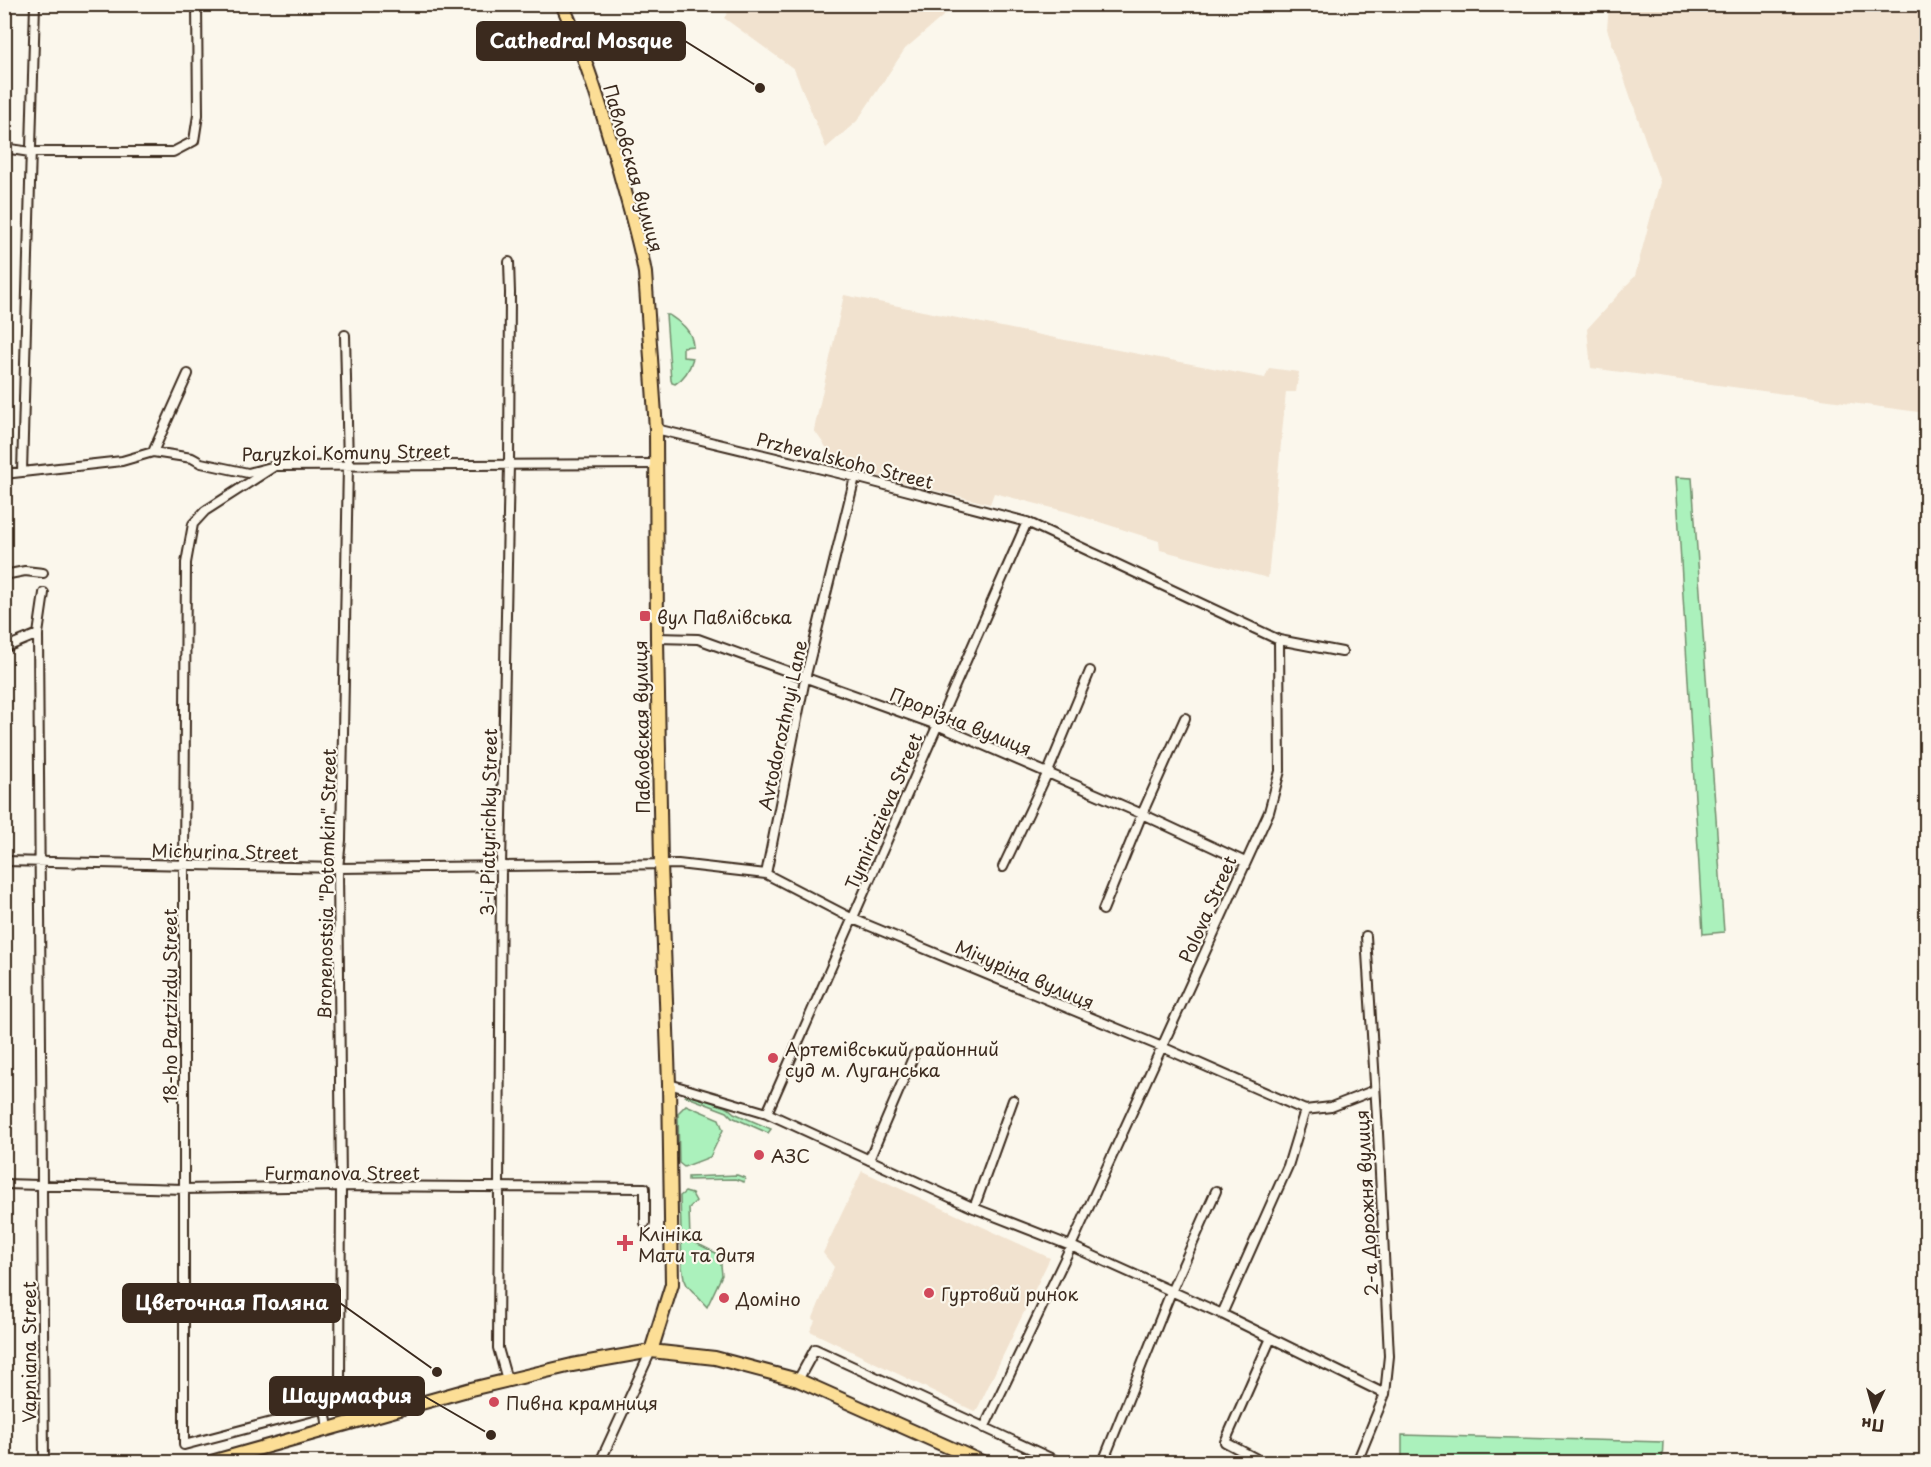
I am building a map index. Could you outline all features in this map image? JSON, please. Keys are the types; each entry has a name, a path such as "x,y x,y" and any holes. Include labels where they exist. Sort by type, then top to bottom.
{"main road":[{"name":"Павловская вулиця","path":"562,4 573,29 609,136 640,247 645,273 656,429 661,864 669,1084 672,1284 651,1351"},
{"path":"211,1462 471,1389 572,1365 651,1351 715,1358 798,1380 982,1462"}],"street":[{"path":"22,472 35,4"},
{"path":"4,148 30,152 173,152 194,141 198,115 197,4"},
{"name":"3-i Piatyrichky Street","path":"507,1380 498,1348 501,867 509,464 509,262"},
{"name":"Bronenostsia \"Potomkin\" Street","path":"325,1408 340,1383 338,868 342,828 348,465 345,335"},
{"path":"153,452 188,374"},
{"name":"Przhevalskoho Street","path":"656,429 855,477 1026,522"},
{"name":"Paryzkoi Komuny Street","path":"4,474 122,461 153,452 192,458 201,463 248,472 275,466 656,464"},
{"name":"18-ho Partzizdu Street","path":"275,466 205,511 193,524 186,563 184,1445 325,1408"},
{"name":"Avtodorozhnyi Lane","path":"766,874 805,679 855,477"},
{"path":"1026,522 1278,640 1342,652"},
{"name":"Tymiriazieva Street","path":"767,1113 1026,522"},
{"path":"4,575 25,571 43,573"},
{"name":"Vapniana Street","path":"44,593 38,634 44,1462"},
{"path":"4,648 38,634"},
{"name":"Прорізна вулиця","path":"657,638 698,639 937,725 1048,772 1245,862"},
{"name":"Polova Street","path":"984,1428 1071,1246 1269,812 1280,771 1278,640"},
{"path":"1003,867 1048,772 1090,671"},
{"path":"1103,910 1142,814 1185,718"},
{"name":"Michurina Street","path":"4,861 338,868 661,864"},
{"name":"Мічуріна вулиця","path":"661,864 766,874 853,918 1162,1047 1305,1110"},
{"name":"2-а Дорожня вулиця","path":"1357,1462 1385,1394 1389,1356 1366,936"},
{"path":"869,1160 914,1055"},
{"path":"669,1084 767,1113 974,1208 1071,1246 1222,1314 1385,1394"},
{"path":"1222,1314 1288,1166 1305,1110 1331,1107 1375,1090"},
{"path":"974,1208 1013,1100"},
{"name":"Furmanova Street","path":"4,1184 184,1189 341,1186 645,1188 645,1223"},
{"path":"1103,1462 1171,1292 1216,1191"},
{"path":"1255,1462 1254,1458 1225,1442 1271,1338"},
{"path":"798,1380 815,1349 1059,1462"},
{"path":"600,1462 651,1351"},
{"path":"325,1408 328,1429"}],"shaded area":[{"path":"733,5 956,5 905,49 857,121 826,148 794,69 724,18"},
{"path":"1609,5 1926,5 1926,413 1591,368 1587,329 1635,276 1660,182 1607,29"},
{"path":"844,295 1265,378 1269,368 1299,372 1296,392 1286,392 1268,578 1160,550 1159,541 1068,512 994,493 990,504 840,467 814,430"},
{"name":"Гуртовий ринок","path":"862,1171 1050,1258 976,1412 810,1331 834,1267 823,1253"}],"green space":[{"path":"666,315 686,328 693,346 683,347 683,357 693,358 687,373 675,384 671,380"},
{"path":"1676,477 1692,478 1724,932 1703,934"},
{"path":"685,1092 728,1108 734,1113 771,1129 768,1133 732,1117 727,1112 685,1096"},
{"path":"686,1105 719,1119 723,1130 710,1157 684,1167 679,1163 678,1113"},
{"path":"737,1175 745,1178 744,1182 735,1179 688,1180 688,1177"},
{"path":"685,1192 692,1194 696,1201 689,1208 690,1240 720,1255 722,1275 707,1307 687,1285 684,1278 680,1196"},
{"path":"1402,1435 1663,1442 1662,1462 1402,1462"}],"place":[{"name":"Cathedral Mosque","path":"760,88"},
{"name":"вул Павлівська","path":"645,616"},
{"name":"Артемівський районний суд м. Луганська","path":"773,1058"},
{"name":"АЗС","path":"759,1155"},
{"name":"Клініка Мати та дитя","path":"625,1243"},
{"name":"Гуртовий ринок","path":"929,1293"},
{"name":"Доміно","path":"724,1298"},
{"name":"Цветочная Поляна","path":"437,1372"},
{"name":"Пивна крамниця","path":"494,1402"},
{"name":"Шаурмафия","path":"491,1435"}]}
